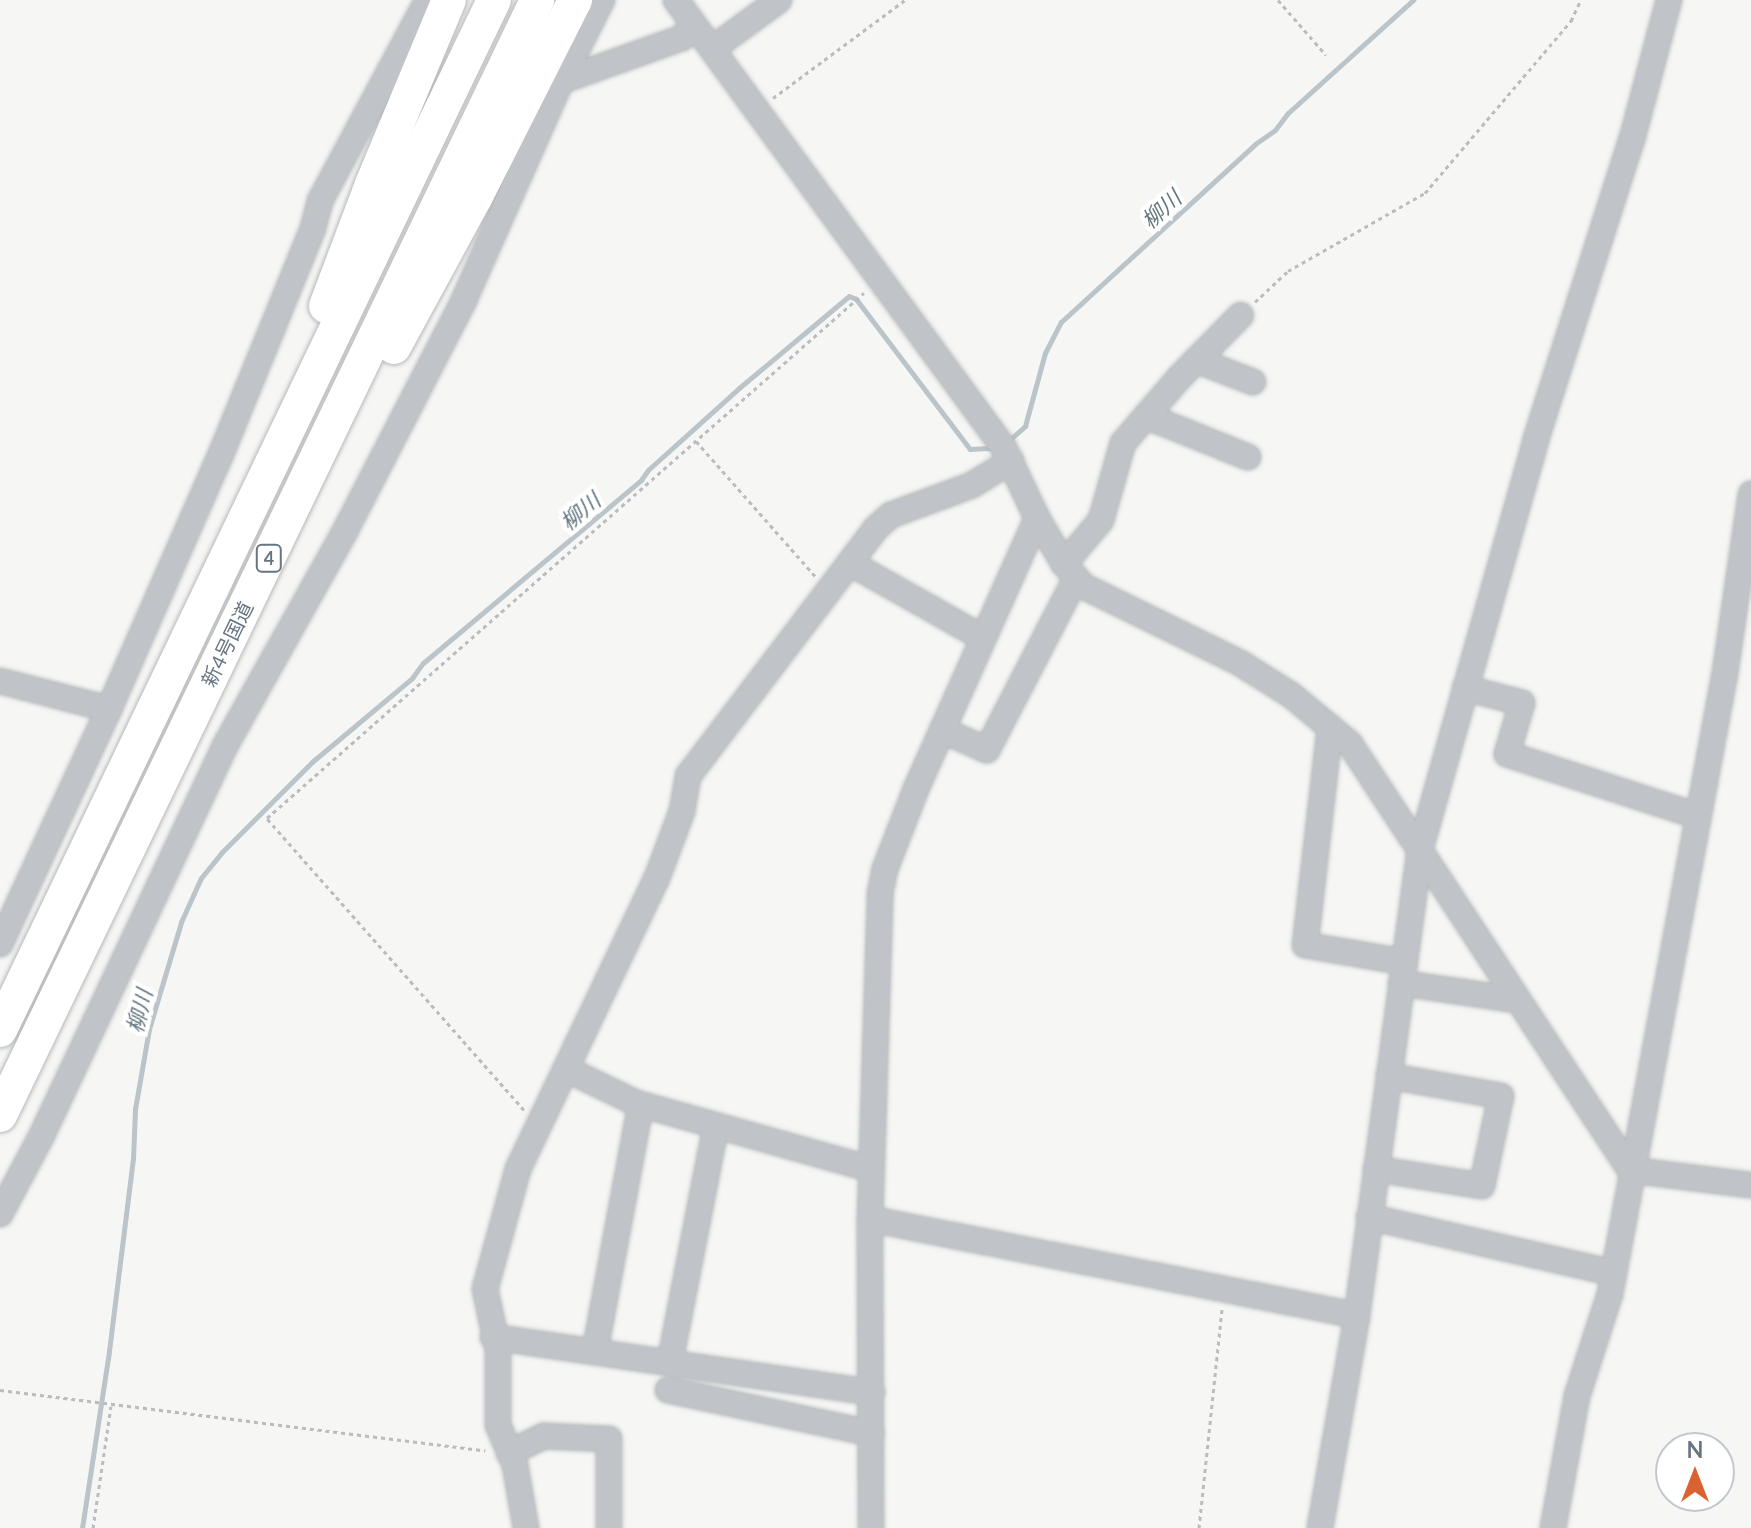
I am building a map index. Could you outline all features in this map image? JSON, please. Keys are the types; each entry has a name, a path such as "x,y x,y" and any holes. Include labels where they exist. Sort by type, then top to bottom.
{"highway":[{"path":"274,458 345,252 449,0"},
{"name":"新4号国道","path":"0,1030 494,0"},
{"name":"新4号国道","path":"0,1115 537,0"},
{"path":"266,564 367,397 475,198 575,0"}],"street":[{"path":"0,944 109,709 221,454 313,228 320,201 428,0"},
{"path":"0,1214 54,1109 225,746 345,531 464,300 561,81 602,0"},
{"path":"676,0 882,277 1011,461 1037,518 1083,586 1240,663 1291,695 1350,744 1630,1170 1751,1185"},
{"path":"712,49 779,0"},
{"path":"1320,1528 1357,1315 1420,850 1536,439 1632,139 1669,0"},
{"path":"561,81 682,38 693,25"},
{"path":"313,228 337,239"},
{"path":"437,288 464,300"},
{"path":"942,730 987,750 1070,571 1101,520 1123,443 1196,360 1241,315"},
{"path":"1196,360 1253,382"},
{"path":"1146,416 1248,457"},
{"path":"526,1528 523,1496 515,1465 498,1425 498,1350 485,1289 518,1169 657,878 682,811 688,776 876,528 891,515 972,485 1011,461"},
{"path":"1553,1528 1577,1396 1613,1273 1698,816 1751,494"},
{"path":"871,1528 870,1219 880,894 885,869 942,730 1037,518"},
{"path":"850,563 983,638"},
{"path":"0,681 109,709"},
{"path":"1465,688 1522,703 1507,754 1698,816"},
{"path":"1330,727 1305,945 1518,1000"},
{"path":"566,1069 641,1104 871,1169"},
{"path":"1376,1169 1482,1186 1501,1096 1389,1076"},
{"path":"595,1351 641,1104"},
{"path":"670,1362 716,1126"},
{"path":"1369,1217 1613,1273"},
{"path":"870,1219 1357,1315"},
{"path":"493,1337 872,1392"},
{"path":"668,1390 871,1433"},
{"path":"509,1453 544,1436 609,1439 609,1528"}],"path":[{"path":"758,110 905,0"},
{"path":"1278,0 1326,55"},
{"path":"1241,315 1288,271 1425,193 1571,21 1581,0"},
{"path":"538,1126 267,818 882,277"},
{"path":"696,441 828,591"},
{"path":"1199,1528 1224,1289"},
{"path":"0,1390 509,1453"},
{"path":"93,1528 111,1406"}],"waterway":[{"name":"柳川","path":"1008,441 1025,426 1045,353 1061,322 1255,144 1275,130 1288,113 1413,0"},
{"name":"柳川","path":"82,1528 108,1359 133,1159 135,1109 149,1029 181,922 201,878 222,852 312,762 412,678 423,663 641,480 648,470 739,388 849,296 856,299 970,449 992,448"}]}
